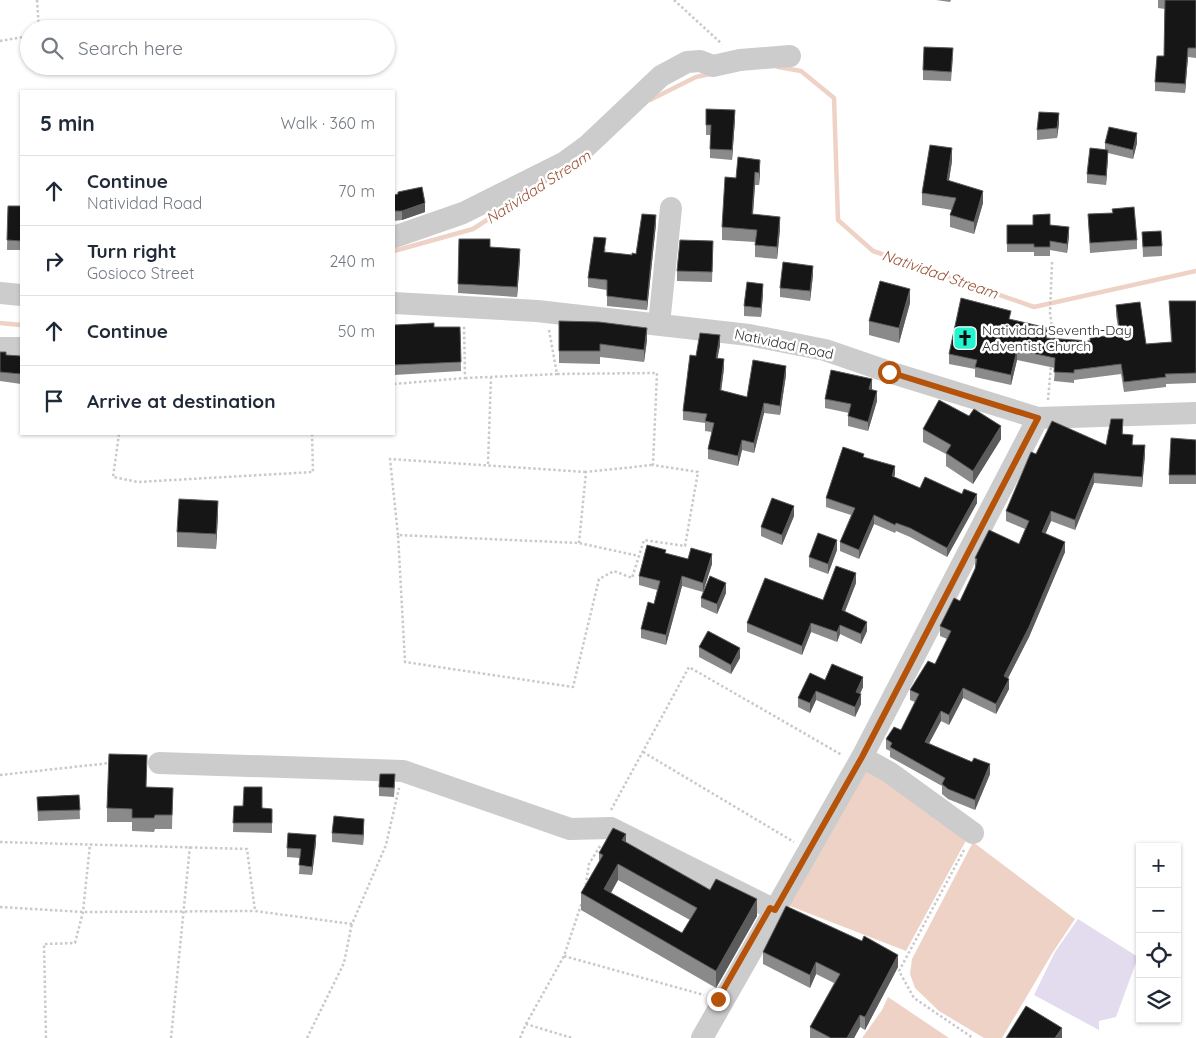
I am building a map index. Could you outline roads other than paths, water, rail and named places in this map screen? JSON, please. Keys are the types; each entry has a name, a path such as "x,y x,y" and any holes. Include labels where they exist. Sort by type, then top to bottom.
{"street":[{"path":"395,237 463,213 565,162 587,146 661,76 687,62 700,61 713,66 740,60 790,56"},
{"path":"658,324 670,208"},
{"path":"0,293 20,295"},
{"name":"Natividad Road","path":"395,303 537,311 749,335 825,350 889,372 1042,417 1196,413"},
{"path":"0,348 20,348"},
{"path":"702,1038 775,910 853,757 1042,417"},
{"path":"853,757 889,772 973,833"},
{"path":"159,763 403,770 570,829 607,828 775,910"}],"waterway":[{"name":"Natividad Stream","path":"778,67 801,71 834,98 838,220 873,251 1034,307 1196,271"},
{"name":"Natividad Stream","path":"650,100 696,77 710,74"},
{"name":"Natividad Stream","path":"395,251 473,229 533,190"},
{"name":"Natividad Stream","path":"0,323 20,325"}],"place":[{"name":"Natividad Seventh-Day Adventist Church","path":"965,338"}]}
